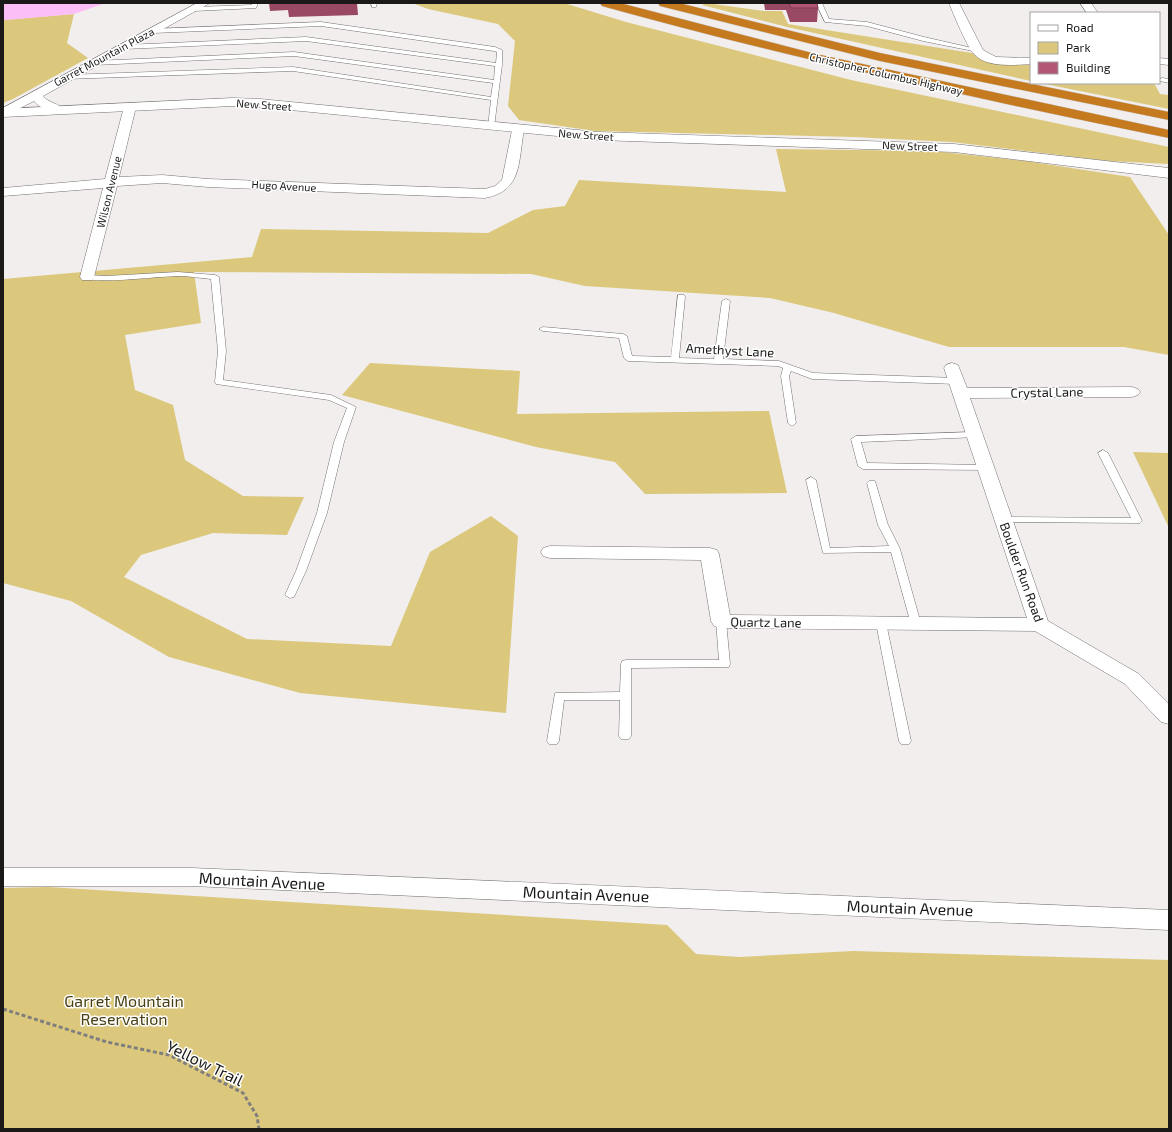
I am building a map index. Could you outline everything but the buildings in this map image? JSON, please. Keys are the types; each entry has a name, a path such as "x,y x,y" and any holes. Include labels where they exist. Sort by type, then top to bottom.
{"highway":[{"name":"Christopher Columbus Highway","path":"606,3 734,38 870,71 1169,134"},
{"name":"Christopher Columbus Highway","path":"664,3 888,58 1169,116"}],"street":[{"name":"Garret Mountain Plaza","path":"3,113 124,46 206,3"},
{"path":"954,3 982,55 997,60 1030,61"},
{"path":"1085,3 1092,12"},
{"path":"36,94 41,102 58,110"},
{"name":"New Street","path":"3,113 233,102 260,103 518,130 598,136 799,144 922,145 992,151 1169,173"},
{"name":"Wilson Avenue","path":"87,277 130,107"},
{"name":"Hugo Avenue","path":"3,192 126,180 162,179 481,194 503,188 508,181 518,130"},
{"name":"Crystal Lane","path":"957,380 1132,392"},
{"name":"Boulder Run Road","path":"957,380 1039,625 1132,679 1169,717"},
{"name":"Quartz Lane","path":"550,552 710,554 721,621 1039,625"},
{"name":"Mountain Avenue","path":"3,877 192,877 1169,920"}],"lane":[{"path":"194,10 254,7 255,3"},
{"path":"819,3 827,21 867,24 923,39 977,48"},
{"path":"153,31 322,24 495,49 500,51 491,127"},
{"path":"124,46 306,39 499,66"},
{"path":"94,63 294,54 497,82"},
{"path":"66,78 293,69 495,99"},
{"path":"87,277 106,278 178,274 215,277 222,351 219,382 331,398 352,407 339,442 322,513 301,572 290,595"},
{"path":"675,360 681,297"},
{"path":"718,362 726,301"},
{"name":"Amethyst Lane","path":"543,329 623,336 628,358 779,364 812,376 957,380"},
{"path":"788,368 785,376 792,423"},
{"path":"975,435 856,439 863,466 986,468"},
{"path":"1004,520 1137,521 1103,453"},
{"path":"811,480 826,550 895,550"},
{"path":"872,483 883,525 895,550 916,624"},
{"path":"625,736 626,664 725,664 721,621"},
{"path":"881,623 905,741"},
{"path":"553,741 559,696 626,696"}],"path":[{"name":"Yellow Trail","path":"3,1009 107,1042 169,1055 243,1093 257,1116 259,1129"}],"green space":[{"path":"412,3 564,3 626,22 851,80 1169,147 1169,164 1109,161 952,142 854,137 595,131 519,120 508,106 515,41 498,24 428,9"},
{"path":"706,3 764,11 782,11 788,24 972,53 1002,64 1030,65 1030,81 787,27 702,5"},
{"path":"74,14 67,43 88,58 3,103 3,20"},
{"path":"1045,84 1155,84 1160,94 1169,95 1169,109"},
{"path":"776,149 934,151 1026,161 1130,177 1169,235 1169,355 1124,347 949,347 834,313 770,298 585,286 531,274 194,272 201,323 125,335 135,390 173,405 185,460 243,496 304,497 287,535 213,533 141,555 124,577 247,639 391,646 430,552 491,516 518,536 506,713 300,693 169,657 71,601 3,583 3,279 252,257 261,229 488,233 533,210 565,206 579,180 786,192"},
{"path":"370,363 520,371 517,414 769,411 787,493 645,494 615,462 536,447 342,395"},
{"path":"1133,452 1169,453 1169,528"},
{"name":"Garret Mountain Reservation","path":"48,887 667,925 696,954 739,957 853,951 1169,960 1169,1129 3,1129 3,888"}],"shaded area":[{"path":"3,3 106,3 74,14 3,20"}]}
